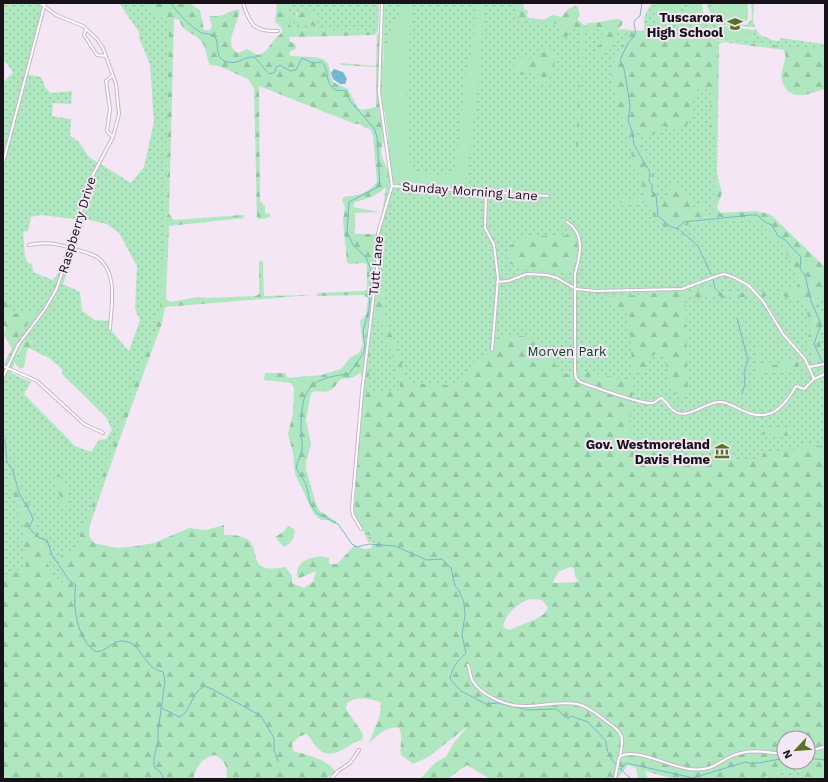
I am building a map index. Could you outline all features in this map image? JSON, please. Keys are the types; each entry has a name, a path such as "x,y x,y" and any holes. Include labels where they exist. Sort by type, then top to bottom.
{"street":[{"name":"Raspberry Drive","path":"3,377 22,339 51,299 71,248 89,182 113,137 118,120 119,105 113,75 106,56 97,39 86,29 56,15 40,3"},
{"path":"3,164 45,3"},
{"path":"243,3 247,18 253,25 271,31 278,31"},
{"name":"Tutt Lane","path":"361,529 353,515 352,508 357,450 377,268 378,233 392,186 379,92 382,3"},
{"path":"86,29 84,35 97,55 106,56"},
{"path":"113,75 106,81 110,109 106,132 113,137"},
{"name":"Sunday Morning Lane","path":"392,186 548,196"},
{"path":"486,192 485,228 494,245 497,282 492,350"},
{"path":"567,222 575,227 580,237 579,261 576,274 575,372 576,378 580,382 615,395 648,402 654,402 661,398 674,411 678,412 690,412 711,402 721,402 745,412 763,414 774,412 782,407 796,386 804,389 814,379 825,374"},
{"path":"29,245 50,243 95,256 102,261 108,270 112,284 110,329"},
{"path":"497,282 508,281 527,274 547,275 557,278 576,289 596,292 682,289 724,274 748,285 763,301 783,334 810,367 814,379"},
{"path":"810,367 825,364"},
{"path":"3,366 38,381 84,424 103,433"},
{"path":"468,665 472,680 482,690 498,700 522,706 580,705 609,723 620,734 624,742 615,779"},
{"path":"331,779 338,771 350,763 359,750"},
{"path":"620,756 637,754 685,769 705,770 714,767 730,757 743,753 776,753"}],"green space":[{"path":"3,3 45,3 26,74 41,77 46,89 51,93 72,91 71,104 53,103 52,116 71,119 70,136 78,141 89,157 131,183 144,167 154,122 150,64 139,38 139,32 119,3 154,3 170,19 168,221 162,317 66,594 3,611 3,366 12,348 4,335 6,326 3,324 3,82 13,73 3,58","holes":["41,215 75,219 59,272 53,280 33,272 32,264 28,263 25,257 23,232 28,231 31,217","85,219 107,224 119,233 137,266 135,309 140,320 129,351 110,329 111,321 95,320 82,311 80,292 63,284","27,337 29,348 49,358 62,369 62,374 106,417 112,430 106,439 99,440 91,452 75,446 24,394 31,382 11,373 18,352"]},
{"path":"144,3 189,3 200,10 204,30 210,30 212,26 209,16 219,16 239,9 239,14 231,39 233,49 238,53 247,49 257,55 261,54 266,51 282,32 281,27 275,22 277,3 287,3 286,12 292,18 296,17 298,11 308,10 316,16 318,20 317,25 302,26 294,21 290,22 290,29 378,31 375,35 289,37 290,42 295,43 296,48 290,52 289,55 298,57 316,57 325,61 328,64 333,82 348,89 357,107 362,110 376,107 376,67 341,65 340,63 376,66 377,34 383,33 383,91 385,110 381,109 385,137 381,152 382,158 389,173 389,179 387,185 378,193 366,199 355,202 353,207 380,212 355,213 355,234 381,234 378,283 383,290 385,318 401,361 404,377 410,384 440,384 457,387 473,363 491,350 506,336 518,335 534,339 540,351 552,356 557,369 561,372 566,374 579,370 631,381 634,384 630,413 630,434 620,439 624,442 645,448 650,444 667,442 670,449 663,463 761,459 764,452 781,451 784,449 799,451 806,445 821,446 825,443 825,779 805,779 801,771 798,770 816,770 816,730 776,730 776,770 791,770 755,779 674,779 645,771 648,779 638,779 636,768 628,765 617,779 490,779 467,765 447,779 420,779 436,762 446,757 453,744 468,726 428,757 413,764 401,755 401,735 399,728 395,727 386,730 369,743 380,715 381,702 360,698 347,703 346,709 363,734 362,740 332,754 321,751 307,734 300,736 292,743 293,751 322,761 336,772 325,779 227,779 227,771 224,762 215,755 206,758 200,763 193,779 3,779 3,576 26,568 22,542 24,530 18,514 19,507 13,498 15,493 12,490 9,480 12,476 17,478 33,515 40,540 45,542 49,551 47,561 49,567 58,583 63,582 60,558 61,555 71,552 80,540 78,540 80,537 80,528 89,515 141,365 155,332 156,317 160,311 165,213 169,30 167,22","holes":["174,18 179,20 183,28 195,35 201,41 210,65 219,66 248,79 254,88 257,219 264,219 271,216 270,214 265,213 265,206 260,201 259,86 355,124 360,124 365,128 370,129 373,135 377,182 370,189 358,195 344,197 342,200 345,207 343,220 347,262 349,264 364,263 367,265 367,289 364,291 318,293 316,296 363,295 368,298 366,315 360,321 363,345 359,353 351,357 341,369 322,375 287,378 286,373 265,373 264,380 292,383 294,388 293,413 288,434 293,453 295,474 314,514 321,520 328,520 334,524 337,522 320,511 316,504 306,469 306,462 311,444 306,420 311,393 316,391 329,391 341,379 352,378 360,373 362,377 354,513 363,531 372,537 375,542 371,548 365,549 354,546 337,564 329,564 329,558 324,557 312,558 302,563 297,572 298,578 316,571 313,582 304,588 292,583 292,576 285,567 268,568 259,564 251,543 246,538 224,535 224,525 206,530 189,528 154,543 117,548 94,543 89,536 90,520 162,323 165,307 312,295 264,296 263,262 261,260 259,262 259,294 256,296 198,297 171,302 166,299 169,226 244,218 243,215 174,220 169,214","378,316 391,352 401,390 366,392 365,388 369,378 371,324 373,319","570,567 574,568 575,576 579,582 553,583 558,572","530,599 542,600 548,608 544,614 536,619 509,630 503,627 509,613 521,603"]},
{"path":"287,3 379,3 378,31 289,29 290,22 316,16 310,13 296,13 296,17 292,19 286,12"},
{"name":"Morven Park","path":"382,3 523,3 523,17 644,33 644,17 652,3 690,3 683,14 684,20 700,20 700,23 710,17 724,26 723,37 752,40 753,30 756,29 760,35 776,41 779,41 781,38 824,44 825,42 825,51 716,40 715,217 770,214 825,270 825,745 816,741 816,730 776,730 776,734 625,657 579,551 382,544 368,542 362,527 362,392 378,242 389,164"},
{"path":"403,3 412,3 406,92 410,162 414,171 443,175 456,168 465,78 474,41 475,3 484,3 479,79 467,175 465,183 461,187 399,184 394,179 384,110 382,75 388,40"},
{"path":"518,3 523,3 524,9 528,11 528,18 544,20 552,15 562,17 568,9 575,6 578,7 580,16 577,19 584,25 578,146 576,151 581,29 575,27 568,36 563,37 560,30 562,26 560,24 520,20 517,15"},
{"path":"660,3 682,3 671,28 653,19"},
{"path":"690,3 702,3 704,18 702,20 683,20 684,12"},
{"path":"706,3 714,3 713,7 724,23 746,25 752,19 751,3 754,3 753,20 755,27 723,25 712,18"},
{"path":"714,3 748,3 748,19 745,22 733,23 717,20 713,11"},
{"path":"618,19 623,21 622,25 618,28 642,31 655,26 673,33 699,28 701,30 700,39 825,50 825,89 805,95 795,95 789,92 784,86 782,80 782,70 785,60 784,50 723,42 719,44 717,174 722,193 717,207 720,213 756,211 770,214 825,267 825,298 819,298 815,301 823,318 820,343 825,364 816,366 808,342 808,337 812,327 807,313 809,307 802,300 800,295 794,299 776,294 782,289 798,290 798,278 785,250 781,244 770,237 762,223 743,218 680,226 679,229 668,230 654,219 650,207 646,203 616,203 615,199 618,196 626,199 643,197 646,193 633,161 613,85 612,72 615,57 628,35 622,29 617,30 610,50 600,56 596,54 596,50 603,40 603,35 597,28 591,34 586,30 587,23","holes":["710,87 711,127 715,134 714,216 702,215 707,208 700,204 692,216 692,199 684,190 674,185 671,187 663,203 655,201 656,181 635,132 636,130 645,139 659,131 662,124 669,130 678,129 685,126 689,122 694,96 697,90"]},
{"path":"724,26 753,30 752,40 723,37"},
{"path":"547,48 552,50 556,57 553,70 546,83 542,84 534,81 539,75 535,71 521,75 515,73 514,66 517,60 520,58 537,58"},
{"path":"569,233 574,235 578,247 575,266 568,271 517,269 509,262 510,248 516,241 536,236 564,236"},
{"path":"684,233 694,239 700,247 714,276 714,280 719,284 719,286 714,289 716,292 756,293 769,290 773,294 764,297 721,297 711,295 709,297 685,297 688,391 683,395 679,395 671,387 665,361 662,356 655,354 649,358 642,372 634,374 632,366 629,315 610,305 606,300 606,297 675,292 681,284 688,292 705,289 711,291 712,287 709,274 696,247 684,238"},
{"path":"3,300 8,302 10,312 13,314 38,310 12,348 4,335 7,329 3,324"},
{"path":"756,325 760,365 774,365 793,360 800,363 798,367 789,372 761,372 758,380 757,379"},
{"path":"27,337 35,341 27,350 24,367 20,369 14,362"},
{"path":"790,428 794,431 791,436 762,434 762,429"},
{"path":"56,473 58,473 63,481 68,493 67,506 60,510 60,497 54,477"},
{"path":"288,526 294,529 294,537 289,544 284,547 275,537 283,532"},
{"path":"791,770 798,770 825,779 755,779"}],"water":[{"path":"334,69 343,72 347,79 345,84 340,84 333,79 331,73"}],"waterway":[{"path":"171,3 180,15 192,26 202,33 211,34 215,37 220,58 227,62 231,63 254,57 270,74 275,72 276,67 280,65 290,71 296,70 302,58 313,63 321,62 326,68 328,80 332,87 336,90 346,91 350,101 374,128 377,137 380,186 349,202 347,232 353,245 366,257 370,268 371,279 369,310 363,331 365,347 363,354 349,374 323,379 315,383 309,389 305,397 302,406 301,418 302,448 296,468 306,484 310,503 317,513 338,524 352,544 357,547 369,544 395,546 427,560 442,559 451,568 455,586 459,590 464,603 465,615 462,635 466,653 454,668 450,679 461,691 486,704 498,703 528,710 557,709 568,719 571,716 588,722 606,741 608,753 614,762 631,779"},
{"path":"642,3 640,16 634,22 635,35 628,43 620,60 624,69 630,106 628,120 632,131 634,145 650,172 649,181 652,185 652,192 656,195 658,216 671,227 679,229"},
{"path":"677,228 684,222 751,215 757,215 765,222 772,225 778,236 784,239 801,257 800,269 805,275 811,301 821,324 814,344 823,363"},
{"path":"681,231 698,246 711,274"},
{"path":"713,279 715,288 725,298"},
{"path":"737,318 748,360 744,372 745,384 742,394"},
{"path":"824,365 825,369"},
{"path":"3,438 5,441 7,462 13,471 19,493 33,519 29,528 39,538 47,540 52,555 69,580 76,585 75,602 77,622 84,639 96,652 103,650 118,641 132,644 152,667 163,672 165,681 158,741 154,757 154,767 161,773 164,779"},
{"path":"162,708 179,717 186,711 199,690 204,686 212,689 261,716 274,738 274,750 278,761"},
{"path":"816,759 825,760"},
{"path":"621,769 626,763 693,778 745,762 758,763 776,760"}],"place":[{"name":"Tuscarora High School","path":"735,24"},
{"name":"Gov. Westmoreland Davis Home","path":"722,451"}]}
